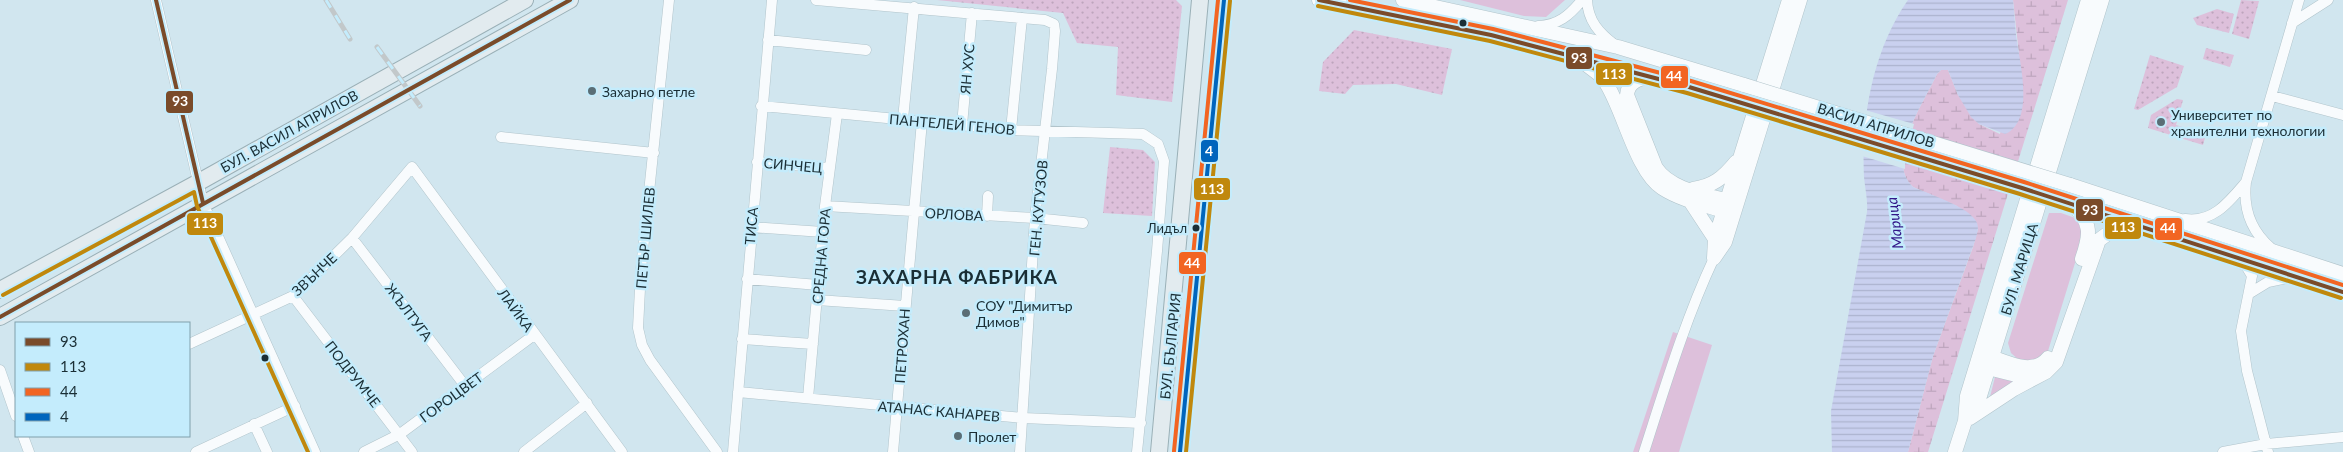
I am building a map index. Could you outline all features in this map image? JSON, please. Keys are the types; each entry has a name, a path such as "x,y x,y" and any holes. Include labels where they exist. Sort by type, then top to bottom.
{"main road":[{"name":"БУЛ. ВАСИЛ АПРИЛОВ","path":"0,290 199,182 525,0"},
{"name":"БУЛ. ВАСИЛ АПРИЛОВ","path":"0,317 570,0"},
{"name":"БУЛ. БЪЛГАРИЯ","path":"1159,448 1185,187 1200,0"},
{"name":"БУЛ. БЪЛГАРИЯ","path":"1180,450 1224,0"},
{"name":"ВАСИЛ АПРИЛОВ","path":"1319,0 1480,32 1654,77 2067,203 2343,292"},
{"name":"ВАСИЛ АПРИЛОВ","path":"1403,0 1618,47 2070,185 2343,274"},
{"path":"1714,258 1725,242 1741,155 1789,0"},
{"path":"1714,258 1715,239 1730,207 1800,0"},
{"name":"БУЛ. МАРИЦА","path":"1956,452 1965,421 1979,399 1984,361 2088,0"},
{"name":"БУЛ. МАРИЦА","path":"1984,361 1999,334 2102,0"},
{"path":"1574,55 1600,75 1606,83 1649,176 1661,188 1730,207"},
{"path":"1654,77 1641,78 1633,82 1627,91 1628,98 1659,173 1691,195 1715,239"},
{"path":"1691,195 1720,180 1741,155"},
{"path":"1984,361 2037,367 2050,356 2088,239 2084,217 2067,203"},
{"path":"1965,421 2048,370 2058,357 2099,240 2114,229 2132,224"},
{"path":"1999,334 2003,352 2011,363"},
{"path":"1984,361 2032,379"},
{"path":"1159,448 1180,450"}],"street":[{"path":"156,0 203,203 315,452"},
{"name":"ПЕТЪР ШИЛЕВ","path":"669,0 641,269 638,328 642,346 650,360 717,452"},
{"name":"ТИСА","path":"733,452 756,162 772,0"},
{"path":"816,0 914,7 1022,18 1011,130"},
{"path":"1530,27 1546,26 1563,20 1582,0"},
{"path":"1587,0 1591,20 1597,30 1618,47"},
{"path":"2274,250 2260,239 2248,214 2245,194 2246,182 2298,0"},
{"path":"2292,23 2328,0"},
{"path":"903,119 914,7"},
{"name":"ЯН ХУС","path":"962,125 972,13"},
{"name":"ГЕН. КУТУЗОВ","path":"1020,452 1035,218 1054,40 1054,24 1045,20 1022,18"},
{"path":"768,40 866,50"},
{"path":"2272,96 2343,115"},
{"name":"ПАНТЕЛЕЙ ГЕНОВ","path":"762,106 1011,130 1143,134"},
{"name":"СРЕДНА ГОРА","path":"808,398 825,206 837,114"},
{"name":"ПЕТРОХАН","path":"893,452 912,212 922,121"},
{"name":"БУЛ. БЪЛГАРИЯ","path":"1137,452 1164,161 1158,144 1143,134"},
{"path":"501,137 654,154"},
{"name":"СИНЧЕЦ","path":"756,162 829,168"},
{"name":"ЗВЪНЧЕ","path":"190,344 293,296 352,238 412,167"},
{"name":"ЛАЙКА","path":"412,167 622,452"},
{"path":"2166,217 2190,220 2209,217 2224,206 2246,182"},
{"path":"987,216 988,196"},
{"name":"ОРЛОВА","path":"825,206 1035,218 1083,223"},
{"path":"751,226 823,232"},
{"name":"ЖЪЛТУГА","path":"352,238 466,387"},
{"path":"2227,255 2250,271 2252,276 2250,293 2241,321 2241,331 2247,371 2267,448"},
{"path":"1644,452 1688,319 1704,277 1714,258"},
{"path":"2250,293 2268,282 2294,276"},
{"path":"747,279 818,285"},
{"name":"ПОДРУМЧЕ","path":"293,296 412,452"},
{"path":"817,300 905,306"},
{"name":"ГОРОЦВЕТ","path":"364,452 400,434 534,335"},
{"path":"742,339 813,344"},
{"path":"0,370 15,413"},
{"name":"АТАНАС КАНАРЕВ","path":"738,392 1023,418 1141,422"},
{"path":"524,452 587,403"},
{"path":"196,452 295,406"},
{"path":"254,424 267,452"},
{"path":"23,437 29,452"},
{"path":"2223,452 2343,437"},
{"path":"219,442 223,452"}],"green space":[{"path":"937,0 1176,0 1182,6 1172,102 1116,95 1118,47 1077,43 1063,13"},
{"path":"1460,0 1565,0 1546,17 1524,16"},
{"path":"2013,0 2068,0 1928,452 1908,452 1933,356 1978,229 1957,206 1913,187 1905,176 1903,162 1904,147 1916,115 1937,74 1941,70 1948,70 1958,95 1979,124 2000,134 2019,54"},
{"path":"2241,0 2259,1 2249,39 2232,34"},
{"path":"2217,9 2234,14 2229,33 2197,25 2193,18"},
{"path":"1354,30 1452,49 1442,95 1396,84 1353,85 1345,94 1319,91 1323,62"},
{"path":"2206,48 2234,55 2230,67 2203,59"},
{"path":"2150,55 2184,66 2177,87 2138,110 2134,109"},
{"path":"2177,99 2183,100 2176,125 2206,134 2203,145 2148,128 2151,115"},
{"path":"1110,147 1143,150 1155,162 1152,216 1103,213"},
{"path":"2049,213 2061,213 2078,219 2083,237 2048,351 2040,359 2020,361 2011,353 2008,343"},
{"path":"1673,332 1712,345 1679,452 1633,452"},
{"path":"1996,373 2019,383 1989,401"}],"water":[{"name":"Марица","path":"1908,0 2013,0 2022,74 2023,104 2020,117 2014,127 2005,134 1979,124 1971,117 1958,95 1948,70 1941,70 1937,74 1909,131 1904,147 1903,162 1905,176 1913,187 1958,206 1967,212 1977,223 1978,231 1933,356 1908,452 1832,452 1831,411 1867,212 1864,154 1867,108 1878,62 1886,40"}],"pier":[{"path":"1865,110 1914,124 1905,160 1905,169 1862,156"}],"railway":[{"path":"326,0 350,39"},
{"path":"377,47 420,106"}],"transit line":[{"name":"93","path":"156,0 203,203"},
{"name":"93","path":"0,317 570,0"},
{"name":"44","path":"1174,451 1218,0"},
{"name":"4","path":"1180,452 1224,0"},
{"name":"93","path":"1319,0 1491,35 1689,87 2022,188 2343,292"},
{"name":"44","path":"1350,0 1493,29 1691,81 2024,182 2343,285"},
{"name":"113","path":"1186,452 1230,1"},
{"name":"113","path":"1318,6 1490,41 1687,93 2020,194 2341,298"},
{"name":"113","path":"3,295 194,192 197,206 308,452"}],"place":[{"name":"Захарно петле","path":"592,91"},
{"name":"Университет по хранителни технологии","path":"2161,122"},
{"name":"Лидъл","path":"1196,228"},
{"name":"СОУ \"Димитър Димов\"","path":"966,313"},
{"name":"Пролет","path":"958,436"}],"district":[{"name":"ЗАХАРНА ФАБРИКА","path":"957,276"}]}
